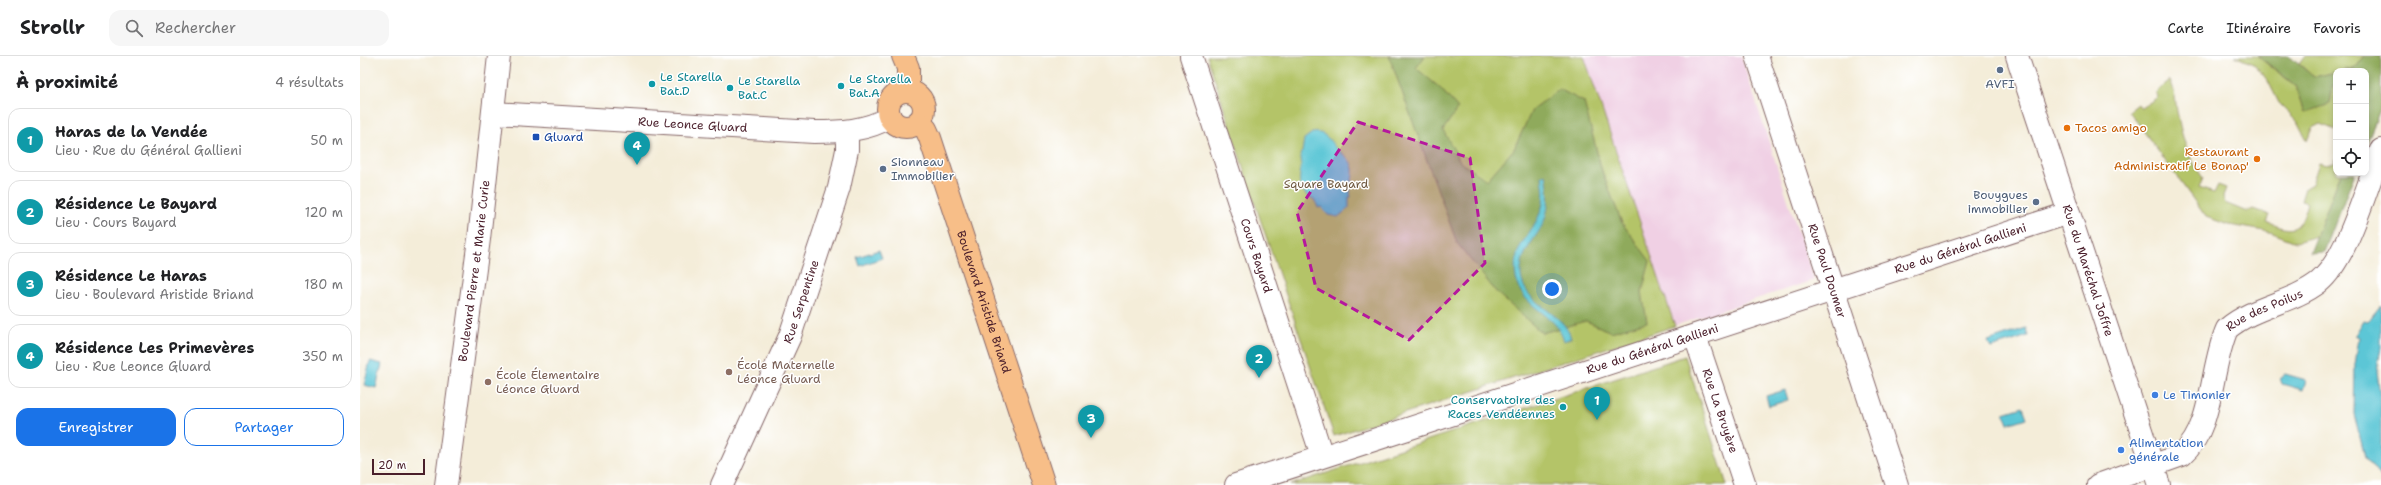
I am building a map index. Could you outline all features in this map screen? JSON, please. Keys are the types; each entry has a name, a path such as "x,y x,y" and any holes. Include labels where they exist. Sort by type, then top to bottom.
{"main road":[{"path":"903,56 908,68 908,91"},
{"path":"901,91 908,91 916,94 922,103 922,116 918,122 909,126 899,125 890,117 888,108 890,100 901,91"},
{"name":"Boulevard Aristide Briand","path":"918,122 926,129 930,138 1044,485"}],"street":[{"name":"Boulevard Pierre et Marie Curie","path":"446,485 479,239 499,56"},
{"name":"Cours Bayard","path":"1191,56 1322,456"},
{"name":"Rue Paul Doumer","path":"1757,56 1897,485"},
{"name":"Rue du Maréchal Joffre","path":"2017,56 2156,476"},
{"name":"Rue Leonce Gluard","path":"493,113 616,122 847,132 869,126 890,117"},
{"name":"Rue Serpentine","path":"722,485 790,336 839,188 846,150 847,132"},
{"name":"Rue des Poilus","path":"2098,485 2156,476 2191,447 2200,430 2227,329 2254,312 2299,293 2319,282 2327,273 2351,232 2381,150"},
{"name":"Rue du Général Gallieni","path":"1236,485 2069,213"},
{"name":"Rue La Bruyère","path":"1696,336 1745,485"}],"highlighted area":[{"path":"1358,122 1470,158 1485,263 1409,340 1316,288 1297,212"}],"shaded area":[{"path":"1361,56 1741,56 1814,280 1473,392"}],"green space":[{"name":"Square Bayard","path":"1207,56 1584,56 1675,326 1334,436 1256,207"},
{"path":"1389,56 1425,56 1416,68 1440,88 1458,108 1443,130 1461,163 1487,180 1514,149 1532,110 1559,89 1584,102 1602,171 1622,223 1650,261 1642,292 1647,322 1611,332 1586,321 1542,333 1497,293 1457,243"},
{"path":"2235,56 2257,56 2296,86 2304,113 2333,87 2333,129 2320,124 2312,128 2307,141 2297,121 2279,103 2268,81 2255,65"},
{"path":"2258,56 2289,56 2314,77 2333,73 2330,104 2304,113 2296,86"},
{"path":"2305,56 2365,56 2354,68 2333,68 2333,73 2314,77 2299,64"},
{"path":"2365,56 2381,56 2381,107 2369,137 2369,68 2354,68"},
{"path":"2170,80 2184,141 2193,163 2203,178 2199,188 2214,193 2218,185 2226,188 2223,196 2225,203 2247,212 2253,209 2270,215 2267,222 2276,226 2290,229 2295,228 2302,219 2308,203 2301,201 2305,188 2312,184 2319,163 2326,165 2333,163 2333,176 2340,176 2317,236 2296,242 2270,232 2229,225 2206,217 2129,111 2138,104 2141,108 2158,97 2156,92"},
{"path":"2340,176 2354,176 2324,252 2310,253"},
{"path":"1685,356 1727,485 1290,485"}],"water":[{"path":"1312,133 1321,133 1325,135 1347,158 1353,169 1349,208 1338,217 1328,215 1321,207 1318,208 1315,200 1302,190 1300,184 1300,154 1302,152 1304,139"},
{"path":"1546,175 1548,190 1547,211 1543,225 1524,257 1521,275 1524,286 1529,294 1561,321 1567,329 1571,338 1564,341 1555,324 1525,297 1519,289 1516,279 1516,257 1542,207 1544,195 1542,176"},
{"path":"879,250 882,258 860,266 857,257"},
{"path":"2381,305 2381,347 2377,371 2381,404 2381,477 2365,457 2354,414 2355,365 2359,337 2355,335 2364,320 2368,321"},
{"path":"2026,328 2028,336 1991,348 1988,341"},
{"path":"370,361 382,364 376,388 364,385"},
{"path":"2285,374 2306,380 2303,390 2282,384 2280,378"},
{"path":"1785,390 1788,400 1769,406 1766,396"},
{"path":"2023,407 2027,418 2008,424 2004,413"}],"place":[{"name":"AVFI","path":"2000,70"},
{"name":"Le Starella Bat.D","path":"652,84"},
{"name":"Le Starella Bat.A","path":"841,86"},
{"name":"Le Starella Bat.C","path":"730,88"},
{"name":"Tacos amigo","path":"2067,128"},
{"name":"Gluard","path":"536,137"},
{"name":"Restaurant Administratif Le Bonap'","path":"2257,159"},
{"name":"Résidence Les Primevères","path":"637,165"},
{"name":"Sionneau Immobilier","path":"883,169"},
{"name":"Bouygues immobilier","path":"2036,202"},
{"name":"École Maternelle Léonce Gluard","path":"729,372"},
{"name":"Résidence Le Bayard","path":"1259,378"},
{"name":"École Élementaire Léonce Gluard","path":"488,382"},
{"name":"Le Timonier","path":"2155,395"},
{"name":"Conservatoire des Races Vendéennes","path":"1563,407"},
{"name":"Haras de la Vendée","path":"1597,420"},
{"name":"Résidence Le Haras","path":"1091,438"},
{"name":"Alimentation générale","path":"2121,450"}]}
